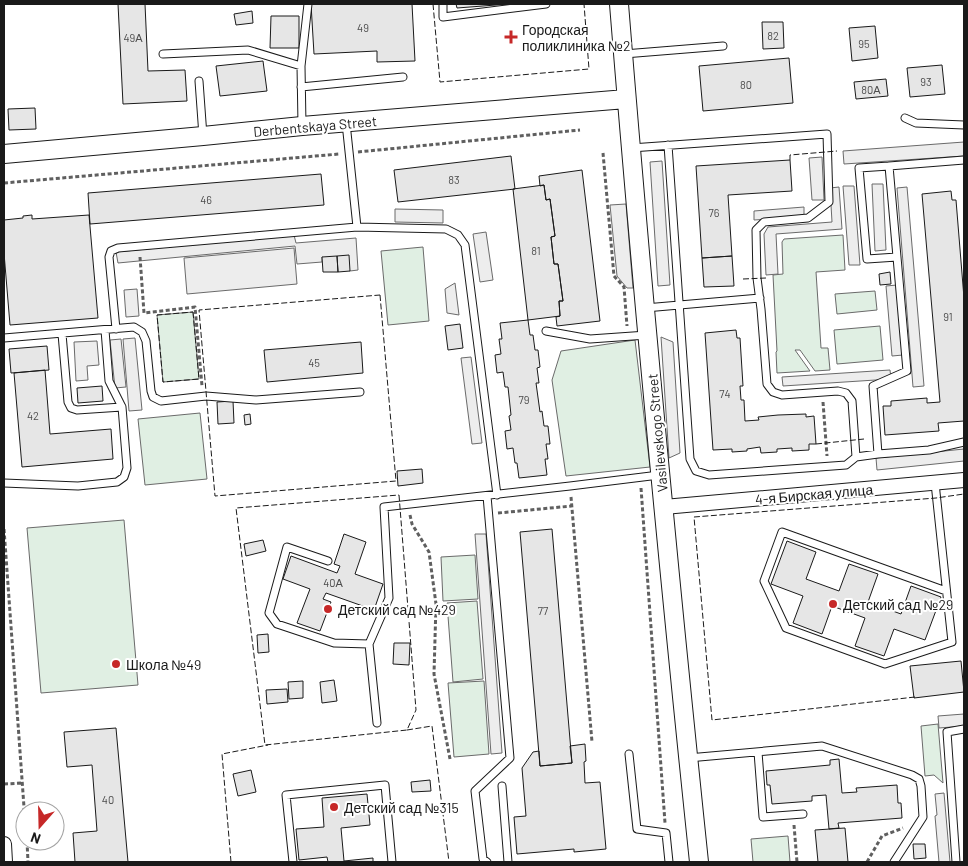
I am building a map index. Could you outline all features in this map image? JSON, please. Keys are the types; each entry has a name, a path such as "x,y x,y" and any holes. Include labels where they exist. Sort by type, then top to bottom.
{"street":[{"name":"Vasilevskogo Street","path":"618,4 660,475 699,862"},
{"name":"Derbentskaya Street","path":"4,154 302,126 626,100"},
{"name":"4-я Бирская улица","path":"664,507 964,480"},
{"path":"4,844 5,862"}],"lane":[{"path":"302,126 301,66 308,4"},
{"path":"442,4 443,17 546,4"},
{"path":"623,54 723,46"},
{"path":"163,54 248,50 301,66"},
{"path":"302,87 403,77"},
{"path":"199,80 203,136"},
{"path":"905,118 916,123 964,125"},
{"path":"346,123 357,227"},
{"path":"630,148 827,134 829,202 808,218 764,222 756,230 757,278 767,384 773,392 782,395 838,391 846,393 852,401 856,457"},
{"path":"668,145 690,459 696,471 709,475 846,465 856,457 929,450 964,442"},
{"path":"898,257 866,259 859,168 964,160"},
{"path":"878,454 873,386 907,371 889,166"},
{"path":"116,329 109,257 112,251 118,248 357,227 446,229 458,235 465,245 497,495"},
{"path":"645,308 760,298"},
{"path":"4,338 134,327 142,332 146,341 151,391 153,397 161,401 203,396 256,400 360,392"},
{"path":"4,482 78,486 117,482 124,478 127,468 122,407 109,381 105,330"},
{"path":"546,331 590,339 647,335"},
{"path":"62,334 68,402 71,408 77,410 122,407"},
{"path":"377,723 369,644 389,598 384,507 660,475"},
{"path":"935,482 952,642 886,664 786,628 764,581 782,532 946,591"},
{"path":"487,496 510,758 475,791 483,859 487,862"},
{"path":"328,561 287,547 269,613 277,624 334,644 369,644"},
{"path":"956,862 947,732 964,730"},
{"path":"688,758 822,746 919,779 923,817 894,862"},
{"path":"758,752 763,817 803,814"},
{"path":"629,754 636,830 666,833 669,862"},
{"path":"293,862 286,795 385,785 392,862"},
{"path":"502,786 508,862"}],"path":[{"path":"4,183 349,153 580,130"},
{"path":"603,153 614,276 624,287 628,336"},
{"path":"139,246 144,313 195,307 203,396"},
{"path":"822,392 828,466"},
{"path":"640,477 666,833"},
{"path":"570,486 592,742"},
{"path":"408,504 412,524 429,552 436,604 434,674 450,759"},
{"path":"489,514 572,506"},
{"path":"4,529 23,801"},
{"path":"4,784 22,783"},
{"path":"793,815 797,862"},
{"path":"867,862 882,836 920,822"}],"green space":[{"path":"843,235 845,270 816,272 821,348 828,348 830,370 815,371 800,350 795,350 810,371 777,373 773,275 783,274 782,242 784,239"},
{"path":"423,247 429,321 388,325 381,251"},
{"path":"875,291 877,310 837,314 835,294"},
{"path":"193,312 199,379 163,382 157,315"},
{"path":"880,326 883,360 837,364 834,330"},
{"path":"635,340 650,467 566,476 552,380 561,351"},
{"path":"200,413 207,479 145,485 138,419"},
{"path":"124,520 138,685 41,693 27,528"},
{"path":"475,555 478,599 443,601 441,557"},
{"path":"477,601 483,679 453,682 447,603"},
{"path":"484,681 489,754 454,757 448,683"},
{"path":"938,724 943,783 934,775 925,776 921,726"},
{"path":"788,836 790,862 753,862 751,839"}],"shaded area":[{"path":"964,142 964,156 844,164 843,151"},
{"path":"822,157 824,200 812,200 809,158"},
{"path":"662,161 670,285 658,286 650,162"},
{"path":"872,184 883,184 886,250 875,251"},
{"path":"843,186 854,186 860,265 849,265"},
{"path":"839,187 842,229 776,234 778,274 766,275 764,234 768,227 832,222 830,188"},
{"path":"907,187 924,386 913,387 897,188"},
{"path":"626,204 633,288 627,288 617,276 610,205"},
{"path":"804,207 804,217 754,220 754,211"},
{"path":"395,209 443,210 443,223 395,222"},
{"path":"486,232 493,280 480,282 473,234"},
{"path":"294,235 296,243 356,238 358,270 350,271 322,257 322,262 297,264 295,246 118,263 116,252"},
{"path":"294,248 297,284 187,294 184,258"},
{"path":"455,283 459,315 447,313 445,289"},
{"path":"897,285 903,355 892,356 886,286"},
{"path":"137,289 139,316 126,317 124,290"},
{"path":"661,337 673,342 680,453 669,458"},
{"path":"135,338 142,410 129,411 123,339"},
{"path":"121,339 126,387 115,388 110,340"},
{"path":"97,341 99,365 87,366 88,380 76,381 74,342"},
{"path":"471,357 482,443 472,444 461,358"},
{"path":"890,370 891,379 783,386 782,377"},
{"path":"964,449 964,461 877,470 876,458"},
{"path":"475,534 486,534 502,753 491,754"},
{"path":"964,714 964,726 939,728 938,716"},
{"path":"944,793 950,862 939,862 935,816 937,815 935,794"}],"building":[{"path":"118,4 145,4 148,71 185,70 187,101 123,104"},
{"path":"311,4 412,4 415,61 377,62 377,51 314,54"},
{"path":"456,4 509,4 457,8"},
{"path":"252,11 253,23 236,25 234,14"},
{"path":"271,16 299,16 299,48 270,48"},
{"path":"762,22 783,22 784,48 763,49"},
{"path":"875,26 878,58 852,61 849,28"},
{"path":"789,58 793,103 703,111 699,66"},
{"path":"263,61 267,91 220,96 216,66"},
{"path":"942,65 945,94 910,97 907,68"},
{"path":"886,79 888,96 856,99 854,82"},
{"path":"35,108 36,129 9,130 8,109"},
{"path":"511,156 515,189 398,202 394,170"},
{"path":"790,160 792,191 728,195 732,256 702,258 696,166"},
{"path":"582,170 600,321 557,326 556,317 560,316 559,301 563,301 558,264 554,264 551,237 555,236 550,199 546,200 544,185 540,186 539,176"},
{"path":"321,174 324,205 90,224 88,193"},
{"path":"544,185 546,200 550,199 555,236 551,237 554,264 558,264 563,301 559,301 560,316 528,320 513,189"},
{"path":"951,191 952,200 956,200 964,298 964,421 938,423 939,431 885,435 883,406 891,406 891,401 927,398 927,403 940,402 922,194"},
{"path":"32,215 32,219 89,215 98,318 10,325 4,253 4,220"},
{"path":"349,255 350,271 338,272 337,256"},
{"path":"337,256 338,272 323,272 322,257"},
{"path":"732,256 734,286 704,287 702,258"},
{"path":"890,272 891,284 880,285 879,274"},
{"path":"528,320 535,350 538,350 540,367 537,368 539,383 536,383 540,412 542,411 544,426 548,426 550,444 546,444 548,459 545,459 547,475 519,478 513,448 507,449 505,431 511,430 508,387 505,387 503,372 497,373 495,355 501,354 499,339 502,339 500,323"},
{"path":"460,324 463,348 448,350 445,326"},
{"path":"736,330 737,338 740,338 743,386 740,386 741,400 744,400 745,421 759,420 758,417 778,415 806,414 806,417 814,416 816,444 809,444 809,450 792,451 792,448 777,449 777,452 761,453 760,447 747,449 747,451 732,452 732,449 713,450 705,333"},
{"path":"361,342 363,373 267,382 264,350"},
{"path":"47,346 49,370 11,373 9,349"},
{"path":"45,370 50,434 111,429 113,459 22,467 14,373"},
{"path":"102,386 103,401 78,403 77,388"},
{"path":"233,401 234,423 218,424 217,402"},
{"path":"250,414 251,424 245,425 244,415"},
{"path":"422,469 423,483 398,486 397,471"},
{"path":"552,529 572,763 540,766 520,532"},
{"path":"344,534 366,542 355,574 383,584 374,610 326,593 323,599 331,602 320,631 297,623 310,589 283,579 291,556 337,573 340,566 334,564"},
{"path":"263,540 266,551 246,556 244,544"},
{"path":"787,541 816,552 806,579 839,591 849,564 878,574 868,602 901,614 911,586 941,597 925,640 894,629 884,656 855,646 865,618 832,606 822,634 793,623 803,596 771,584"},
{"path":"268,634 269,652 258,653 257,635"},
{"path":"394,643 410,643 409,665 393,664"},
{"path":"961,661 964,692 914,698 910,666"},
{"path":"334,680 337,701 322,703 320,682"},
{"path":"303,681 303,698 289,699 288,682"},
{"path":"287,689 288,702 267,704 266,690"},
{"path":"116,728 128,862 75,862 73,833 97,831 92,765 67,767 64,732"},
{"path":"585,744 585,783 600,782 606,849 574,852 574,849 517,854 514,817 526,816 522,768 533,752 539,751 540,766 572,763 570,746"},
{"path":"839,759 842,793 857,792 856,788 897,785 898,803 901,803 902,818 838,823 839,828 829,829 826,795 812,796 812,801 772,804 770,785 767,785 766,771 830,765 830,760"},
{"path":"251,770 256,792 238,796 233,774"},
{"path":"430,780 431,791 412,792 411,782"},
{"path":"367,794 370,825 341,828 344,861 373,858 373,862 328,862 327,857 299,860 296,829 324,827 322,798"},
{"path":"845,828 848,862 818,862 815,830"},
{"path":"913,844 925,844 926,858 914,859"}],"fence":[{"path":"433,4 440,82 589,69 584,4"},
{"path":"790,160 790,155 837,151"},
{"path":"743,279 766,278"},
{"path":"380,295 396,481 215,496 199,310 380,295"},
{"path":"193,312 199,379 163,382 157,315 193,312"},
{"path":"816,444 864,439"},
{"path":"915,697 712,720 694,517 936,498 964,494"},
{"path":"399,495 416,710 407,730 265,745 236,508 399,495"},
{"path":"407,730 432,726 449,862"},
{"path":"231,862 222,754 268,745"}],"place":[{"name":"Городская поликлиника №2","path":"511,37"},
{"name":"Детский сад №29","path":"833,604"},
{"name":"Детский сад №429","path":"328,609"},
{"name":"Школа №49","path":"116,664"},
{"name":"Детский сад №315","path":"334,807"}]}
